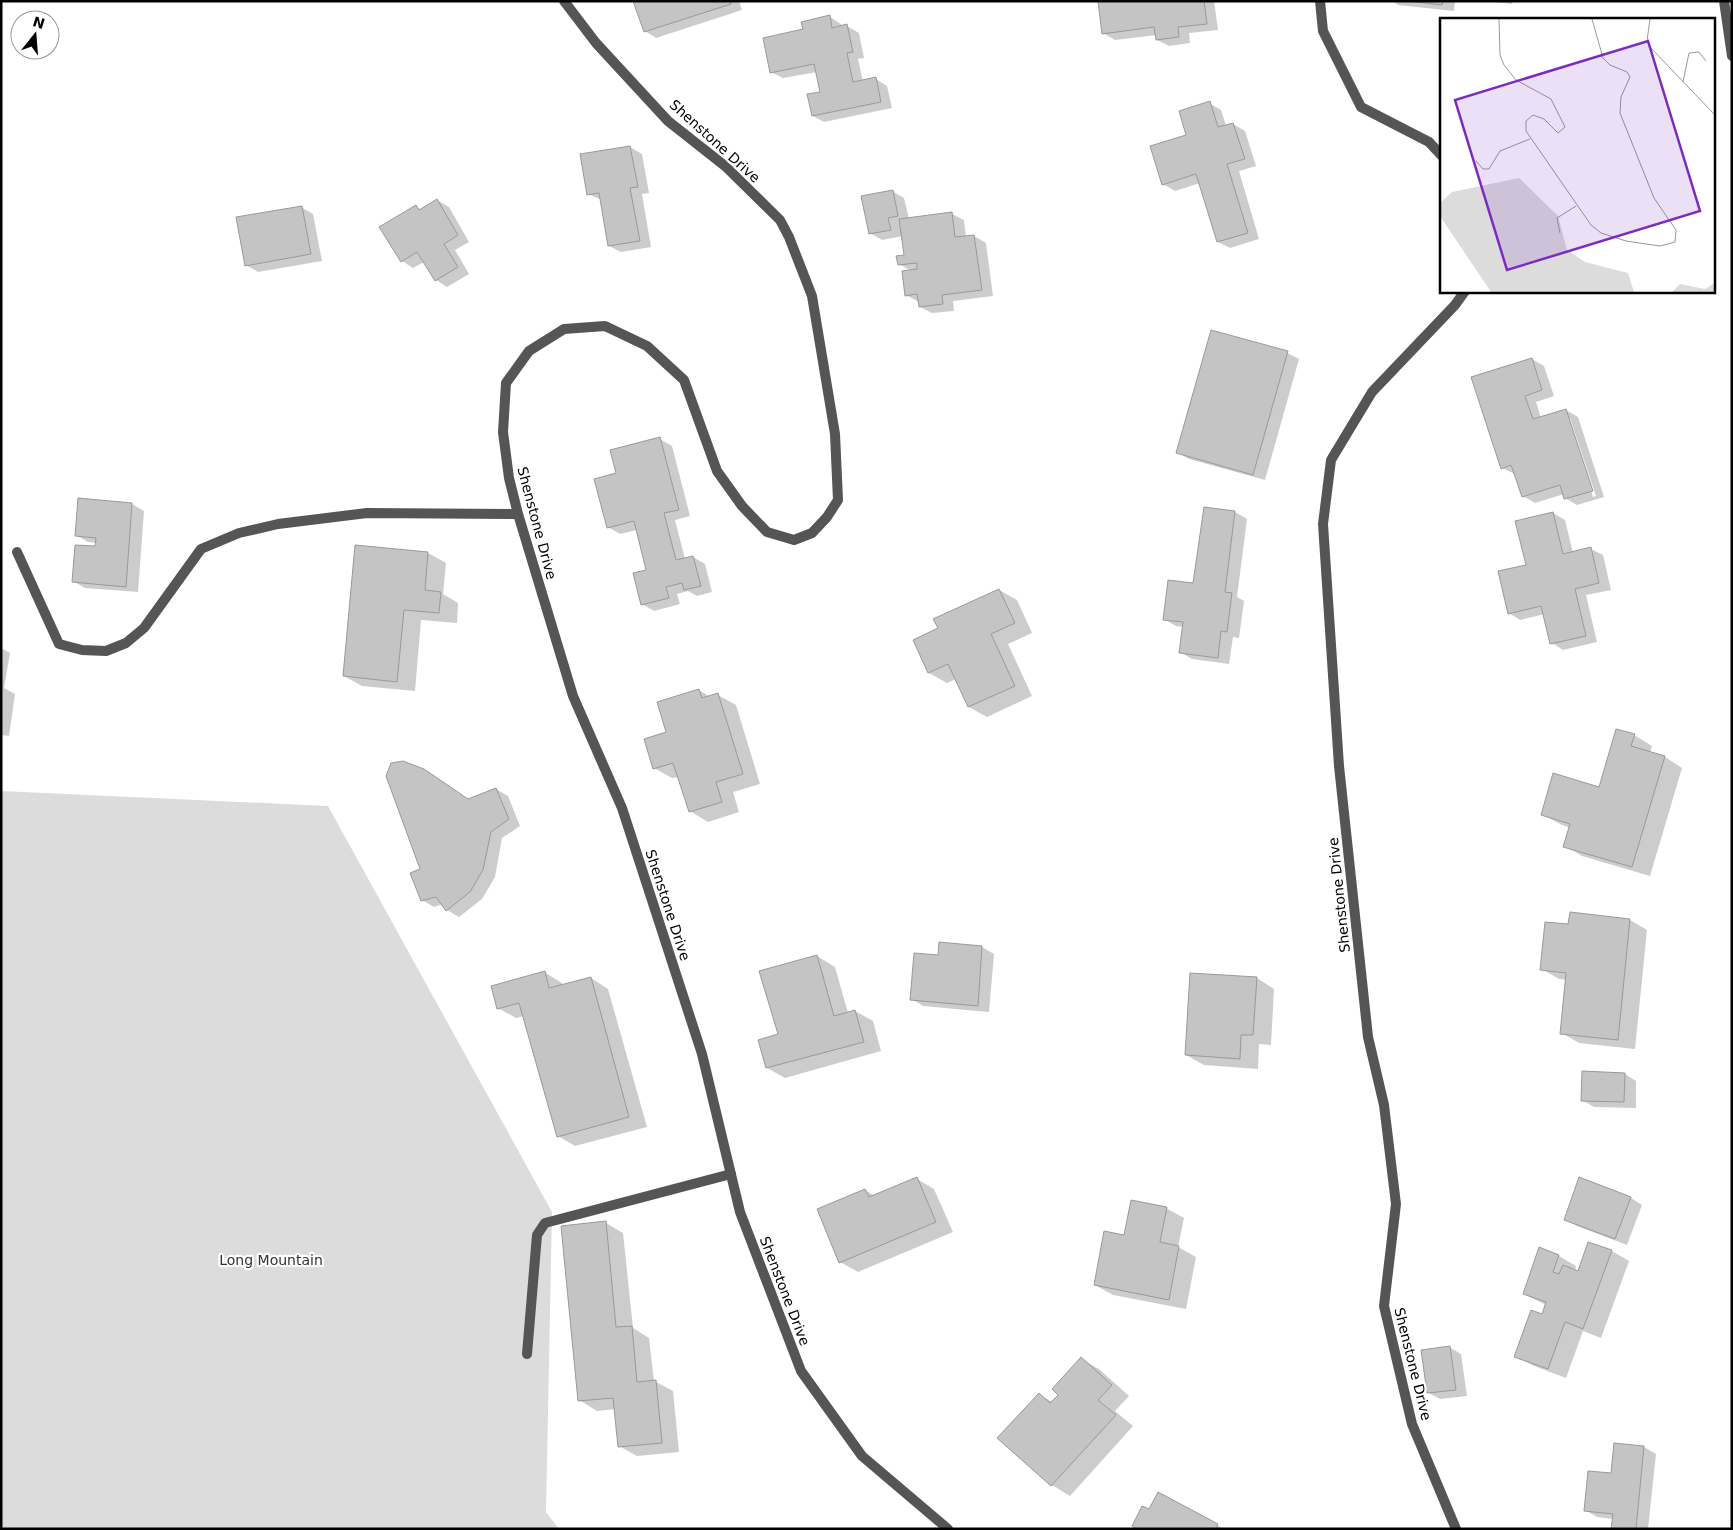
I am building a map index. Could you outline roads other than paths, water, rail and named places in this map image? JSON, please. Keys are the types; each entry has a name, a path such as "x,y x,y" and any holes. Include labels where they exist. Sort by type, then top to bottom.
{"street":[{"name":"Shenstone Drive","path":"564,1 596,43 668,120 725,166 780,220 790,237 812,296 835,434 838,500 827,517 812,533 794,540 767,532 742,506 717,471 684,380 648,346 605,326 564,329 529,351 506,383 502,432 509,478 518,514 573,696 622,808 699,1045 740,1212 801,1371 862,1456 948,1529"},
{"path":"1320,1 1322,31 1361,107 1429,142 1440,154"},
{"path":"1724,1 1732,56"},
{"name":"Shenstone Drive","path":"1456,1529 1412,1424 1384,1306 1396,1204 1384,1105 1368,1037 1340,776 1323,524 1332,460 1367,400 1372,392 1464,292"},
{"path":"18,552 60,644 82,650 106,651 126,643 144,628 201,549 239,533 278,524 367,513 518,514"},
{"path":"527,1354 537,1235 545,1223 731,1174"}],"park label":[{"name":"Long Mountain","path":"271,1260"}]}
